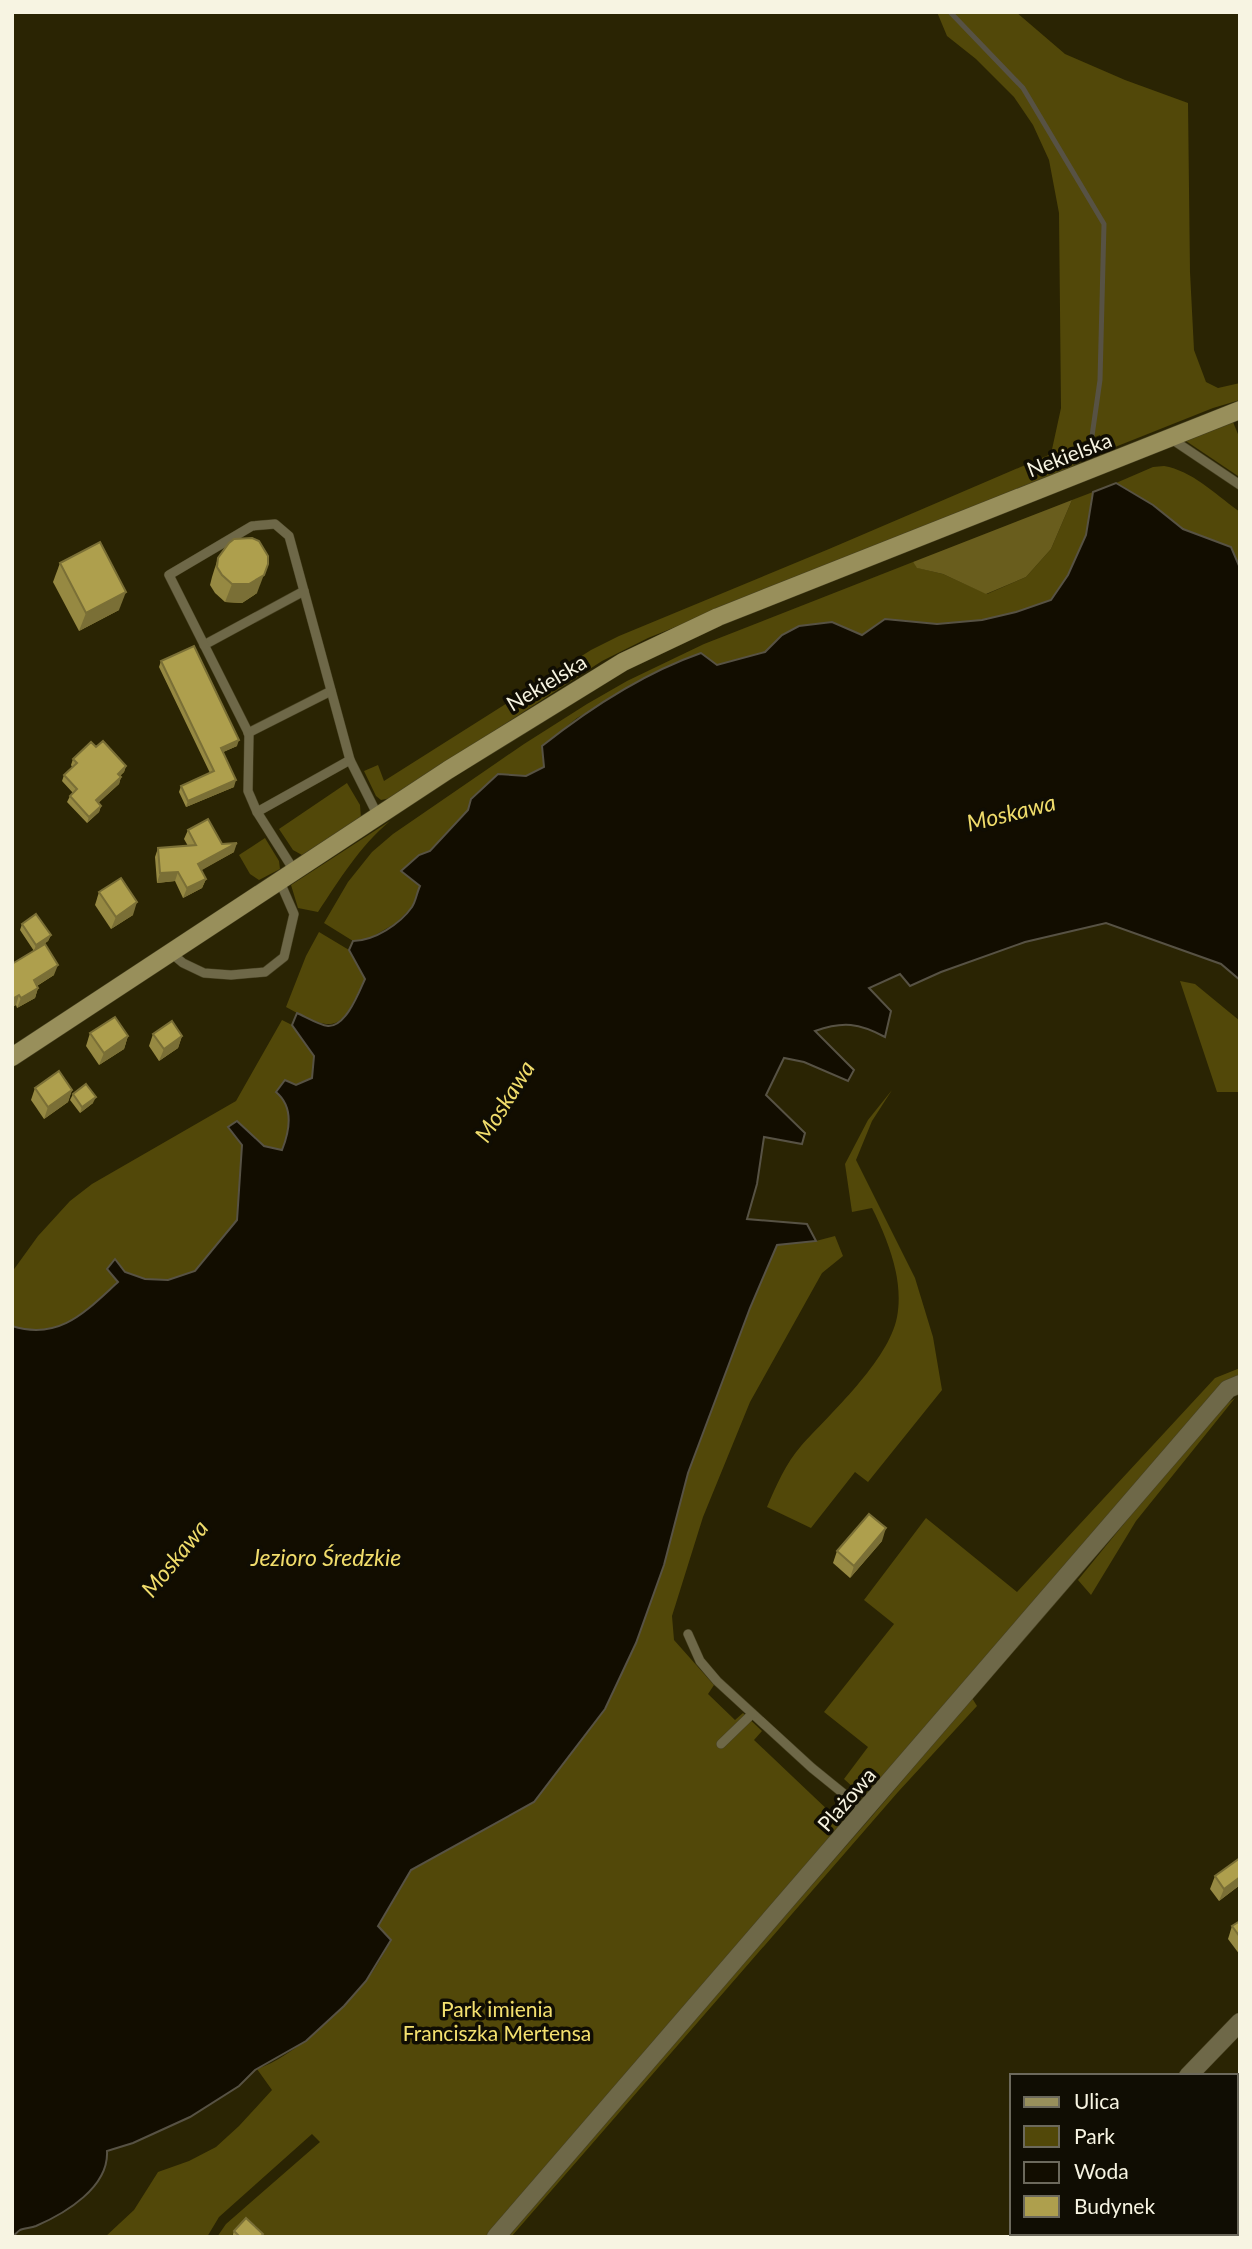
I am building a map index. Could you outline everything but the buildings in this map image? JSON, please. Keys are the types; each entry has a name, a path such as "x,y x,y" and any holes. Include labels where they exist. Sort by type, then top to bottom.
{"street":[{"name":"Nekielska","path":"12,1057 497,738 623,662 718,617 1240,410"},
{"name":"Plażowa","path":"496,2237 1234,1386"},
{"path":"1190,2074 1240,2022"}],"lane":[{"path":"1163,441 1240,485"},
{"path":"171,953 183,963 204,973 231,975 265,972 284,957 294,914 287,877 248,791 248,733 169,575 251,526 275,524 289,536 350,760 378,816"},
{"path":"204,645 304,591"},
{"path":"248,733 331,691"},
{"path":"257,812 350,760"},
{"path":"688,1634 700,1661 717,1681 812,1768 865,1811"},
{"path":"721,1744 752,1714"}],"green space":[{"path":"937,12 1016,12 1065,54 1188,103 1190,272 1194,350 1206,382 1218,388 1240,383 1240,400 1105,451 1100,435 1082,442 1081,462 1059,473 648,638 602,661 391,798 381,800 376,796 364,771 378,765 384,781 591,650 1051,454 1061,408 1059,213 1049,160 1033,125 1014,97 976,59 947,36"},
{"path":"1233,422 1240,439 1238,476 1186,441"},
{"path":"1164,466 1194,478 1240,512 1240,568 1231,547 1183,529 1153,505 1116,483 1153,467"},
{"path":"1093,492 1086,535 1068,575 1051,600 982,620 937,624 885,619 862,635 832,622 799,626 782,635 765,652 717,665 707,659 679,661 577,718 542,746 544,767 526,777 498,774 471,798 468,810 430,851 419,855 401,871 420,886 412,907 396,923 365,941 353,941 324,923 348,882 372,852 393,834 524,744 627,681 704,644 913,562 918,568 943,574 987,594 1026,577 1051,549 1072,500"},
{"path":"347,783 360,805 361,818 302,855 293,850 279,829"},
{"path":"390,821 359,853 318,912 298,908 291,885"},
{"path":"265,838 279,861 280,869 259,880 250,874 239,855"},
{"path":"319,932 349,950 365,979 350,1009 336,1023 317,1022 286,1007 306,956"},
{"path":"1180,981 1195,984 1240,1021 1240,1092 1217,1092"},
{"path":"282,1020 292,1025 314,1056 312,1078 296,1085 284,1098 289,1124 282,1150 264,1146 237,1122 228,1128 242,1145 237,1220 195,1271 168,1280 145,1279 125,1272 98,1300 59,1326 37,1330 12,1326 12,1272 38,1236 70,1201 92,1184 236,1101"},
{"path":"892,1090 872,1121 856,1160 915,1278 933,1337 942,1390 868,1482 855,1472 811,1528 767,1507 782,1475 801,1446 857,1386 892,1334 899,1303 893,1261 872,1208 852,1212 845,1164 868,1120"},
{"name":"Park imienia Franciszka Mertensa","path":"835,1236 843,1256 822,1273 750,1402 703,1517 672,1616 674,1640 714,1685 708,1694 735,1720 743,1713 762,1731 754,1740 831,1813 840,1805 844,1811 844,1821 485,2237 257,2237 243,2223 230,2237 217,2237 226,2224 320,2142 312,2134 219,2217 207,2237 105,2237 134,2210 158,2172 189,2161 216,2147 272,2090 257,2069 272,2063 303,2043 359,1990 391,1940 378,1927 411,1870 534,1802 605,1709 636,1643 664,1565 688,1473 777,1244 816,1241"},
{"path":"1240,1368 1240,1375 1221,1384 865,1798 844,1779 868,1747 824,1712 894,1624 864,1600 926,1518 1017,1592 1215,1378"},
{"path":"1235,1398 1136,1521 1091,1595 1078,1580 1216,1411"},
{"path":"972,1698 977,1706 898,1792 511,2237 505,2237 873,1815"},
{"path":"1238,2174 1240,2237 1206,2235 1238,2235"}],"shaded area":[{"path":"1072,500 1051,549 1026,577 986,594 943,574 917,568 913,562"}],"water":[{"name":"Jezioro Średzkie","path":"1116,483 1153,505 1183,529 1231,547 1240,568 1240,980 1221,964 1106,923 1025,942 910,986 900,974 869,988 891,1011 885,1037 851,1025 815,1031 854,1070 848,1081 804,1062 784,1058 766,1095 805,1133 802,1144 764,1137 757,1184 747,1219 807,1224 816,1241 777,1245 750,1308 688,1473 664,1565 636,1643 605,1709 534,1802 411,1870 378,1926 391,1940 366,1981 344,2006 306,2041 255,2070 239,2086 190,2117 133,2143 107,2151 101,2176 83,2197 60,2214 36,2226 20,2230 12,2237 12,1326 44,1330 83,1313 118,1282 107,1269 115,1259 125,1272 145,1279 168,1280 195,1271 237,1220 242,1145 228,1127 237,1121 264,1146 282,1150 289,1119 286,1105 276,1092 285,1080 296,1085 312,1078 314,1056 292,1025 297,1013 328,1026 341,1021 365,979 349,950 353,941 378,935 407,913 420,886 401,871 419,855 430,851 468,810 471,799 498,774 526,776 544,767 542,746 579,718 638,681 701,653 717,665 765,652 782,635 799,626 832,622 862,635 885,619 937,624 982,620 1051,600 1068,575 1086,535 1093,492"}],"waterway":[{"path":"950,12 1023,88 1104,224 1100,380 1090,450"}],"water label":[{"name":"Moskawa","path":"1011,812"},
{"name":"Moskawa","path":"504,1101"},
{"name":"Moskawa","path":"174,1558"}]}
